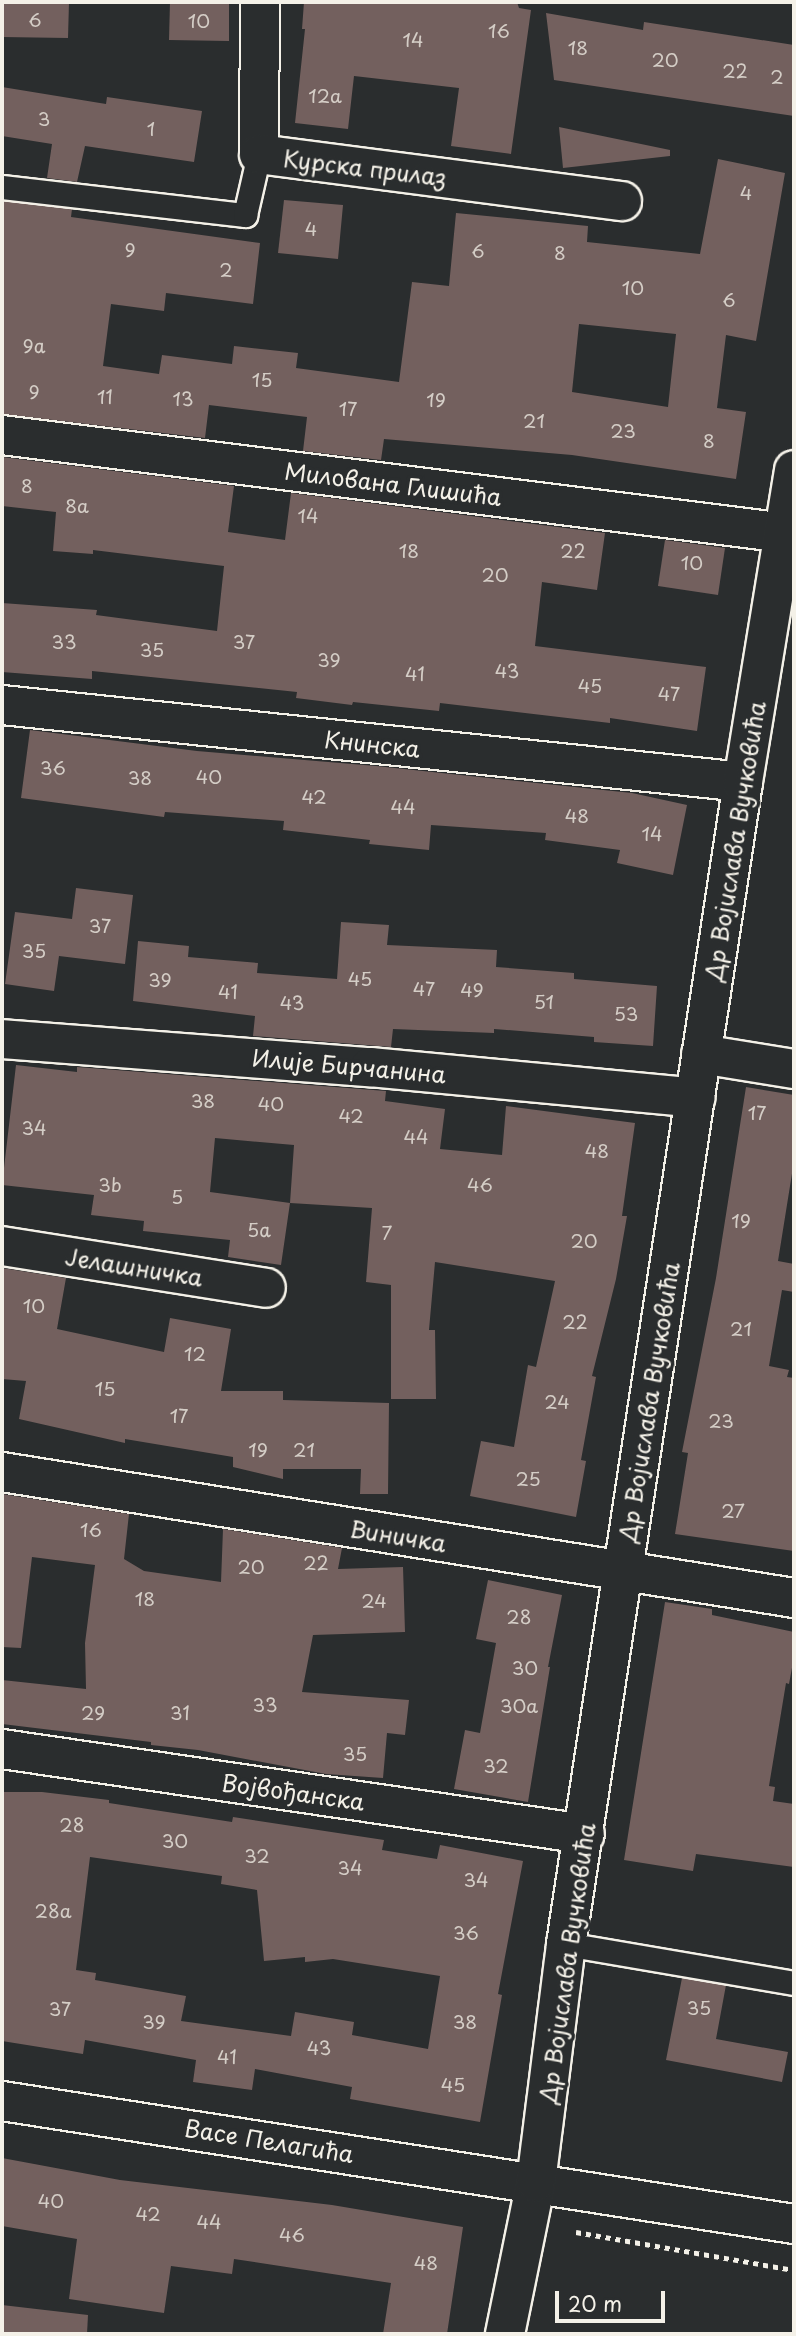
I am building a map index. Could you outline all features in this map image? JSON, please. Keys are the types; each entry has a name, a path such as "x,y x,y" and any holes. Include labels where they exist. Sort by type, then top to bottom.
{"street":[{"name":"Курска прилаз","path":"260,2 259,154 622,201"},
{"name":"Милована Глишића","path":"2,435 785,533"},
{"name":"Др Војислава Вучковића","path":"505,2334 536,2182 566,1944 743,782 794,470"},
{"name":"Книнска","path":"2,705 743,782"},
{"name":"Илије Бирчанина","path":"2,1039 370,1067 696,1098"},
{"path":"701,1054 794,1069"},
{"name":"Јелашничка","path":"2,1246 265,1288"},
{"name":"Виничка","path":"2,1472 623,1573 794,1598"},
{"name":"Војвођанска","path":"2,1749 584,1834"},
{"name":"Васе Пелагића","path":"2,2101 794,2224"}],"lane":[{"path":"2,187 246,215 259,154"},
{"path":"566,1944 794,1983"}],"path":[{"path":"527,2223 794,2270"}],"building":[{"path":"2,2 69,2 68,38 2,37"},
{"path":"170,2 229,2 229,41 169,40"},
{"path":"304,2 517,2 519,8 531,10 511,154 451,146 459,88 354,76 348,129 295,123 305,29 302,29"},
{"path":"546,13 643,30 644,22 794,45 794,116 554,80"},
{"path":"2,87 106,104 107,97 202,111 194,162 85,146 77,182 47,178 52,144 2,136"},
{"path":"559,127 670,150 670,156 563,168"},
{"path":"718,159 785,173 756,341 726,335 717,408 746,412 736,479 572,455 384,439 381,460 303,451 307,417 209,405 205,438 2,414 2,201 72,209 71,217 260,243 253,304 166,293 164,311 111,304 103,366 159,374 162,355 232,364 234,346 298,353 296,368 399,382 412,282 449,286 456,213 588,226 587,242 700,254","holes":["579,324 676,334 668,407 572,392"]},
{"path":"284,200 343,205 338,259 278,253"},
{"path":"2,457 234,486 228,532 285,540 291,493 605,533 597,590 542,582 535,646 706,667 697,731 610,718 610,723 440,703 439,711 353,702 352,705 296,698 297,692 92,671 92,679 2,672 2,603 97,610 96,615 217,631 224,566 93,550 93,554 53,551 56,512 2,506"},
{"path":"665,540 725,548 718,595 658,586"},
{"path":"30,730 197,751 376,766 632,793 687,805 673,875 617,863 620,850 545,840 546,833 431,825 429,850 369,844 370,840 283,830 284,821 165,812 164,817 21,798"},
{"path":"76,888 133,895 125,964 59,956 54,991 5,984 15,912 72,919"},
{"path":"341,922 389,925 387,945 497,950 496,967 574,973 574,979 657,986 653,1046 594,1042 594,1037 494,1029 494,1033 393,1029 391,1047 253,1036 255,1016 133,1001 138,941 189,946 188,957 258,963 257,973 337,979"},
{"path":"16,1065 77,1072 77,1067 386,1091 385,1101 445,1109 440,1149 502,1155 506,1106 635,1123 622,1216 627,1216 616,1279 592,1376 596,1377 581,1460 586,1461 576,1517 470,1496 481,1441 514,1447 528,1365 536,1367 555,1281 435,1262 429,1330 435,1330 436,1399 391,1399 391,1285 366,1282 372,1208 290,1203 281,1265 228,1257 230,1240 143,1231 144,1221 91,1215 94,1195 2,1185","holes":["215,1138 294,1145 290,1203 210,1192"]},
{"path":"746,1087 794,1095 794,1161 778,1261 794,1264 794,1292 782,1290 769,1366 789,1370 787,1377 794,1378 794,1551 675,1534 688,1453 682,1452 716,1278"},
{"path":"2,1268 66,1278 57,1329 164,1352 170,1318 231,1329 221,1391 283,1391 283,1400 389,1403 388,1494 360,1494 361,1469 283,1469 283,1479 233,1467 233,1457 125,1439 125,1443 19,1419 26,1381 2,1379"},
{"path":"2,1494 129,1514 124,1559 144,1571 221,1582 223,1529 342,1548 338,1569 403,1567 405,1632 313,1635 302,1692 409,1700 405,1735 387,1733 383,1778 326,1774 198,1750 151,1745 151,1742 2,1724 2,1680 86,1689 85,1643 95,1565 32,1557 21,1648 2,1647"},
{"path":"488,1580 562,1595 548,1667 528,1802 454,1789 465,1730 480,1733 496,1643 476,1639"},
{"path":"665,1602 712,1609 712,1615 794,1632 794,1657 789,1684 786,1683 769,1786 775,1787 773,1801 794,1804 794,1867 696,1854 693,1871 624,1860"},
{"path":"2,1792 42,1792 109,1800 109,1803 232,1822 233,1817 384,1840 382,1850 437,1859 440,1845 523,1861 498,1994 502,1995 480,2122 350,2099 352,2087 255,2069 252,2090 193,2082 196,2060 85,2040 83,2054 2,2041","holes":["90,1857 222,1876 221,1884 257,1890 264,1961 305,1957 305,1962 333,1959 440,1976 428,2049 352,2035 354,2022 295,2012 291,2036 181,2021 186,1996 95,1980 96,1973 76,1970"]},
{"path":"682,1978 726,1985 716,2039 788,2052 782,2082 666,2060"},
{"path":"2,2158 120,2180 332,2205 463,2227 447,2334 383,2334 391,2283 234,2259 232,2274 171,2266 164,2313 69,2299 77,2239 2,2226"},
{"path":"2,2305 88,2315 87,2334 2,2334"}]}
